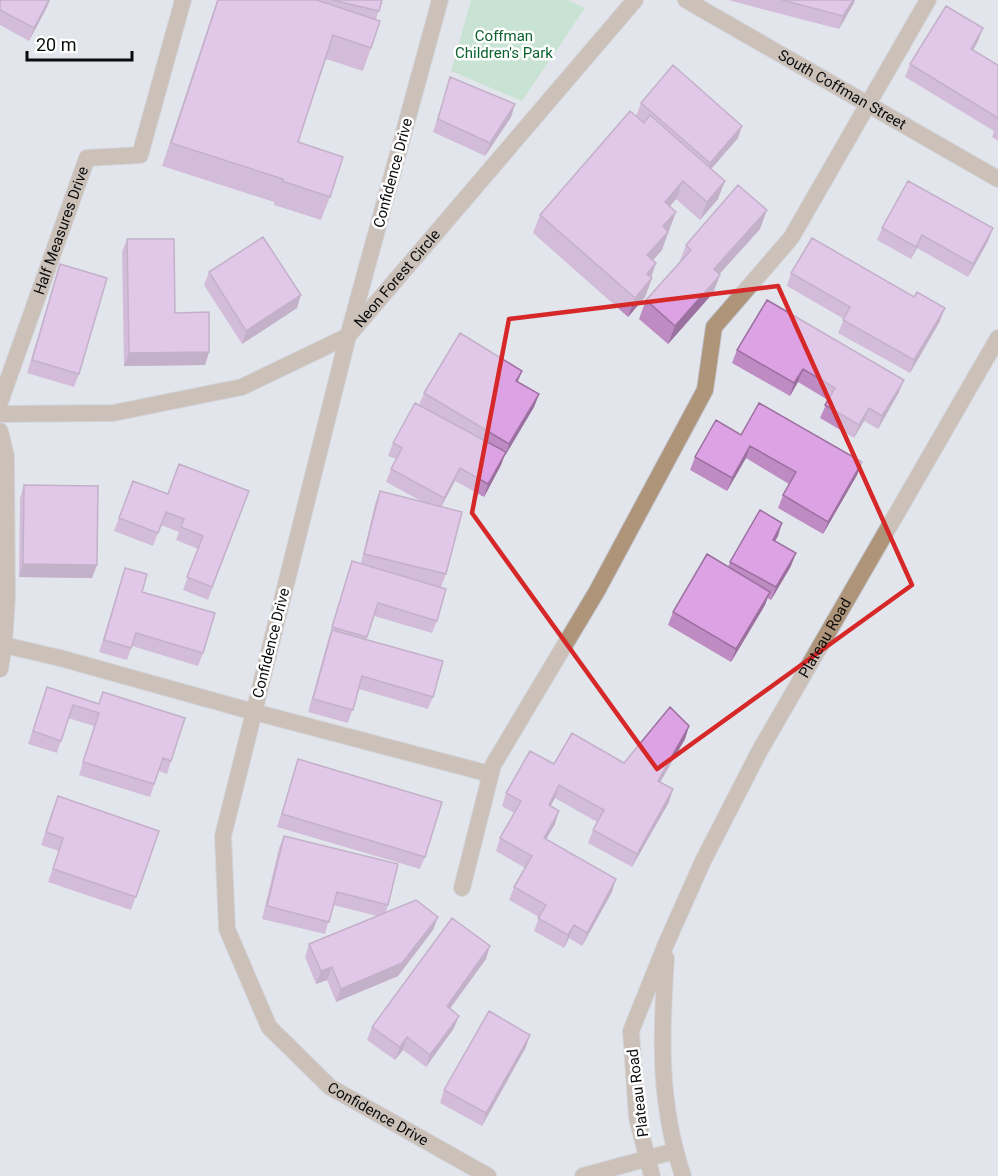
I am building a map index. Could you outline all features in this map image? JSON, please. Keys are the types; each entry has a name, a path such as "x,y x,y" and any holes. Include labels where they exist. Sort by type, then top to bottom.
{"street":[{"name":"Half Measures Drive","path":"0,402 87,158 140,155 183,0"},
{"name":"Confidence Drive","path":"440,0 348,336 223,836 226,917 227,929 269,1027 330,1087 488,1176"},
{"name":"Neon Forest Circle","path":"0,414 113,413 242,387 348,336 635,0"},
{"name":"South Coffman Street","path":"686,0 998,179"},
{"path":"462,888 493,765 597,591 705,390 714,327 791,238 928,0"},
{"name":"Plateau Road","path":"652,1176 637,1118 631,1031 666,944 703,861 759,752 998,338"},
{"path":"0,431 6,456 7,597 0,669"},
{"path":"4,645 60,658 490,774"},
{"name":"Plateau Road","path":"666,944 662,1071 666,1107 683,1176"},
{"path":"583,1176 675,1151"}],"highlighted area":[{"path":"778,286 912,585 657,769 472,513 509,319"}],"green space":[{"name":"Coffman Children's Park","path":"471,0 568,0 585,8 522,101 451,71"}],"building":[{"path":"0,0 49,0 34,28 0,10"},
{"path":"218,0 317,0 380,21 371,48 333,35 298,142 343,157 330,197 282,181 283,179 171,143"},
{"path":"332,0 382,0 379,11"},
{"path":"782,0 853,0 843,16"},
{"path":"946,6 983,28 971,49 998,65 998,118 910,64"},
{"path":"673,65 742,126 710,163 641,103"},
{"path":"450,77 515,104 490,143 438,119"},
{"path":"630,111 644,123 650,115 725,181 707,202 683,181 665,202 676,212 663,226 668,232 647,255 656,263 647,274 652,278 635,298 540,215"},
{"path":"908,181 993,228 973,264 922,235 916,247 882,228"},
{"path":"738,185 767,210 714,269 720,275 675,326 646,300 691,250 686,245"},
{"path":"263,237 301,295 246,331 209,272"},
{"path":"812,238 914,297 917,292 945,308 914,360 843,320 850,307 791,273"},
{"path":"127,239 174,239 175,313 209,312 209,352 129,353"},
{"path":"60,264 107,278 79,374 32,360"},
{"path":"767,300 904,380 882,416 869,408 859,425 825,405 835,388 803,369 794,383 737,350"},
{"path":"460,333 522,371 516,381 539,394 509,444 424,393"},
{"path":"415,403 506,452 488,484 460,468 444,498 391,469 402,448 393,443"},
{"path":"759,403 862,462 828,522 783,495 796,472 750,446 732,478 695,457 716,420 741,435"},
{"path":"179,464 249,491 212,587 187,577 203,536 181,527 184,519 166,512 158,533 119,518 133,481 168,494"},
{"path":"24,485 98,486 97,565 23,564"},
{"path":"380,491 462,512 446,574 364,554"},
{"path":"760,510 782,523 773,540 796,553 776,587 730,562"},
{"path":"707,554 770,592 736,649 673,612"},
{"path":"352,561 446,589 437,621 378,603 367,637 332,627"},
{"path":"125,568 147,574 142,592 215,613 203,653 136,633 131,648 104,640"},
{"path":"332,630 443,661 433,697 362,676 353,710 313,699"},
{"path":"47,687 99,704 103,692 185,718 171,761 163,758 154,784 83,762 99,713 73,705 61,741 33,731"},
{"path":"670,707 689,726 658,781 673,789 637,854 593,830 604,810 559,785 549,805 559,811 544,838 616,879 587,933 574,925 568,935 538,918 546,905 514,887 532,856 500,838 521,801 506,793 530,751 554,764 572,733 624,763"},
{"path":"298,759 442,802 425,857 282,814"},
{"path":"58,796 159,831 136,897 53,869 63,838 46,832"},
{"path":"284,836 398,864 388,905 337,892 329,922 267,906"},
{"path":"416,900 438,917 402,963 341,989 332,967 321,971 309,944"},
{"path":"452,918 490,946 447,1006 459,1016 430,1055 407,1037 400,1047 372,1027"},
{"path":"489,1011 530,1035 486,1113 444,1090"}]}
